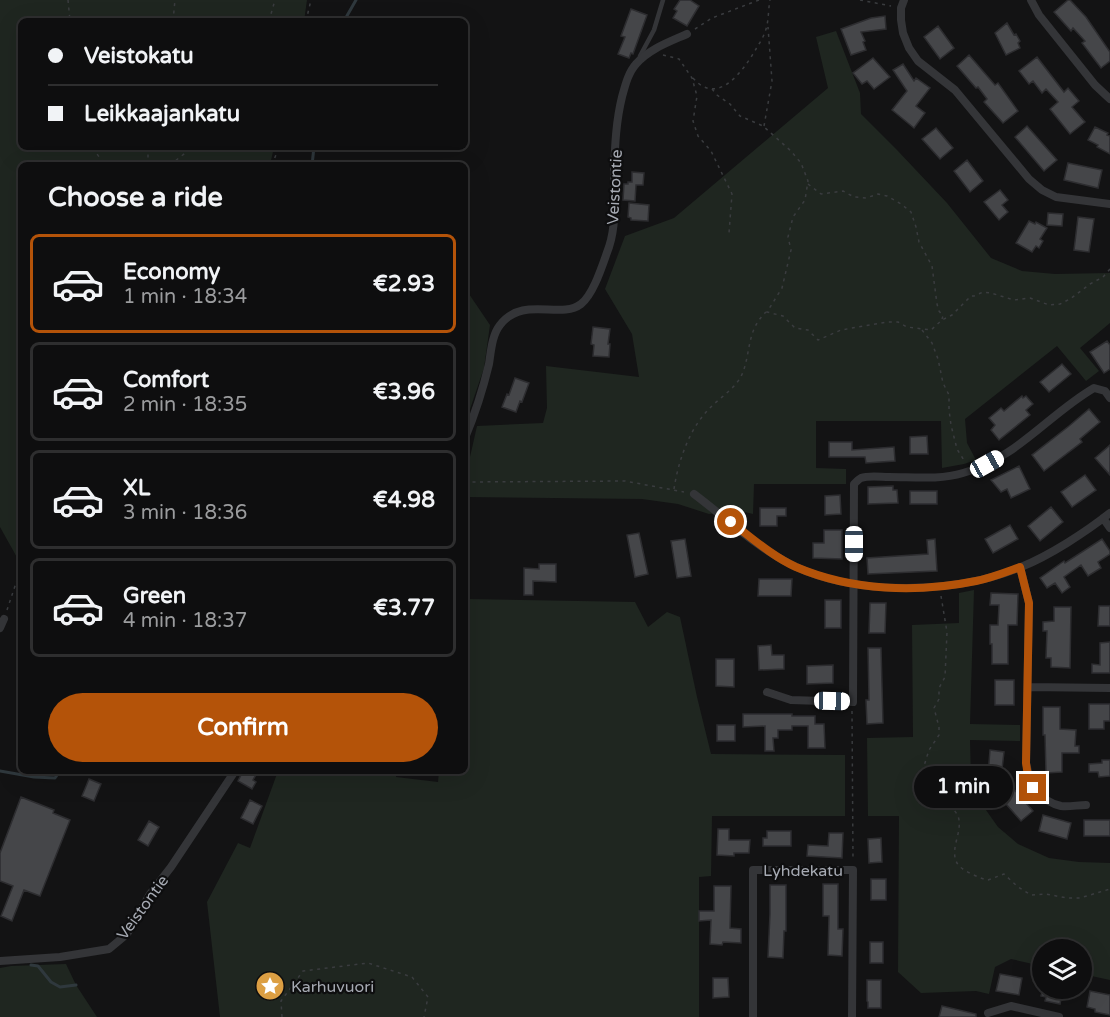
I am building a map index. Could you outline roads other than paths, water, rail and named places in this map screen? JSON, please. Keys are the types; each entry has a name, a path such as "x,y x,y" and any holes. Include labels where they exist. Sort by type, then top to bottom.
{"street":[{"path":"1031,0 1039,15 1095,85 1110,99"},
{"path":"902,4 903,33 918,61 955,90 1029,179 1042,190 1056,197 1110,204"},
{"path":"636,64 655,49 687,34"},
{"name":"Veistontie","path":"468,430 499,326 509,316 520,311 537,308 571,309 577,306 582,303 591,289 602,267 610,244 615,215 614,171 617,117 628,76 636,64"},
{"path":"767,692 791,700 853,702 854,484 861,478 935,477 962,474 1011,451 1078,397 1094,388 1105,391 1110,398"},
{"path":"694,494 776,556 795,566 854,585 912,589 979,580 1020,567 1063,545 1107,516 1110,528"},
{"path":"1020,567 1029,603 1026,763 1028,776 1033,788 1044,800 1063,806 1086,805"},
{"path":"0,628 4,619"},
{"path":"1028,687 1110,688"},
{"name":"Veistontie","path":"0,961 60,957 109,949 127,934 150,894 171,867 233,774"},
{"name":"Lyhdekatu","path":"753,1017 753,870 853,870 852,1017"},
{"path":"988,1013 1011,1006 1059,1017"}],"lane":[{"path":"636,64 654,30 663,0"}],"waterway":[{"path":"346,18 356,0"},
{"path":"312,162 314,150"},
{"path":"0,771 34,777 55,778 58,774"},
{"path":"31,965 38,966 51,982 60,987 76,985"}],"place":[{"name":"Karhuvuori","path":"270,986"}]}
